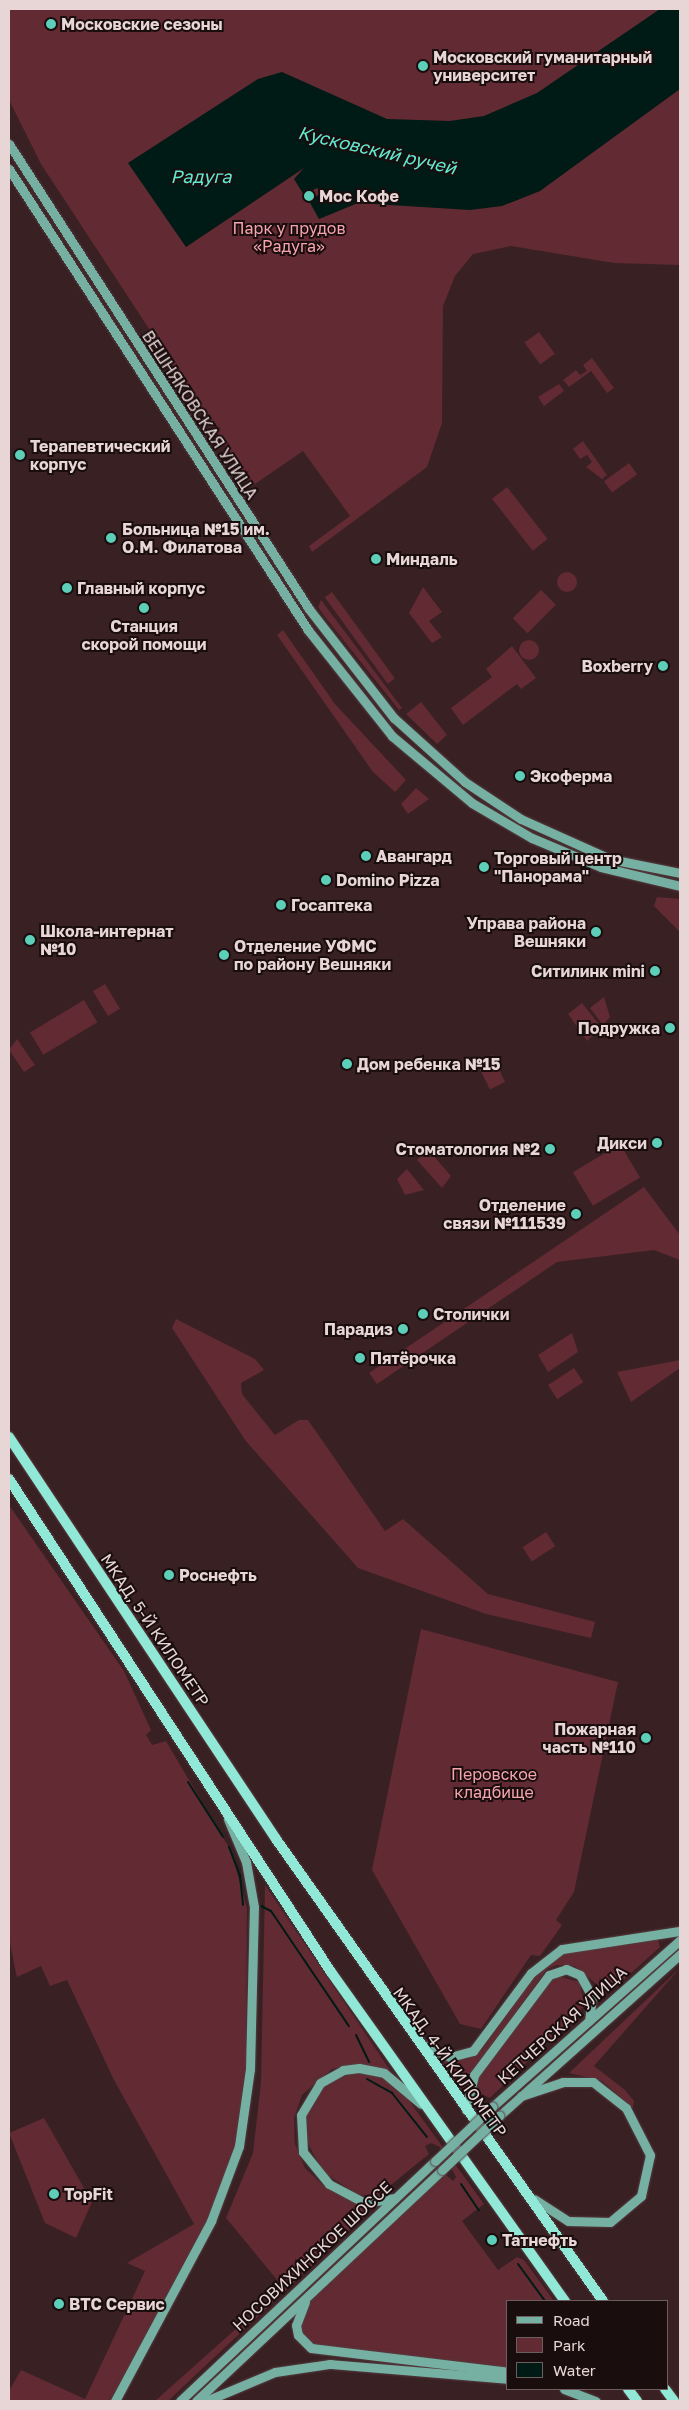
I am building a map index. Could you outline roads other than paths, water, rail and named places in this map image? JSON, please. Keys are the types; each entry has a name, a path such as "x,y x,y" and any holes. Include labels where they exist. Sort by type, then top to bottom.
{"highway":[{"name":"МКАД, 5-Й КИЛОМЕТР","path":"9,1436 276,1839"},
{"path":"9,1479 261,1867 428,2111 564,2300"},
{"name":"МКАД, 4-Й КИЛОМЕТР","path":"276,1839 414,2038 602,2300"},
{"path":"629,2390 636,2401"},
{"path":"666,2390 674,2401"}],"main road":[{"name":"ВЕШНЯКОВСКАЯ УЛИЦА","path":"9,144 309,609 394,718 464,782 521,819 610,859 680,873"},
{"name":"ВЕШНЯКОВСКАЯ УЛИЦА","path":"9,169 308,630 392,736 472,803 532,838 601,867 680,886"},
{"path":"115,2401 211,2221 242,2128 250,2069 254,1907 246,1862 225,1812"},
{"path":"414,2038 438,2054 466,2056 480,2046 531,1973 550,1955 577,1945 680,1931"},
{"name":"КЕТЧЕРСКАЯ УЛИЦА","path":"465,2133 680,1940"},
{"name":"КЕТЧЕРСКАЯ УЛИЦА","path":"471,2142 680,1954"},
{"path":"466,2110 474,2075 549,1975 566,1969 580,1975 592,1997 589,2021"},
{"path":"395,2198 365,2203 341,2192 318,2174 300,2141 305,2103 330,2076 359,2068 394,2079 428,2111"},
{"path":"521,2096 578,2080 603,2087 638,2125 646,2141 650,2169 632,2206 598,2224 556,2216 523,2189"},
{"name":"НОСОВИХИНСКОЕ ШОССЕ","path":"180,2401 465,2133"},
{"name":"НОСОВИХИНСКОЕ ШОССЕ","path":"196,2401 471,2142"},
{"path":"310,2294 296,2325 298,2335 312,2348 507,2372"},
{"path":"206,2401 275,2372 330,2364 507,2379"},
{"path":"567,2390 596,2401"}],"water":[{"name":"Радуга","path":"660,9 680,9 680,89 540,191 502,206 470,210 358,203 319,219 309,201 321,193 317,188 304,195 294,179 304,168 186,247 128,163 258,79 282,72 387,119 450,121 484,116 537,93"}],"waterway":[{"path":"188,1782 223,1837"},
{"path":"229,1847 240,1876 243,1905"},
{"path":"261,1906 271,1911 349,2026"},
{"path":"356,2035 369,2062"},
{"path":"367,2079 392,2093 427,2137"},
{"path":"461,2184 479,2211"},
{"path":"518,2264 544,2300"}],"place":[{"name":"Московские сезоны","path":"51,24"},
{"name":"Московский гуманитарный университет","path":"423,66"},
{"name":"Мос Кофе","path":"309,196"},
{"name":"Терапевтический корпус","path":"20,455"},
{"name":"Больница №15 им. О.М. Филатова","path":"111,538"},
{"name":"Миндаль","path":"376,559"},
{"name":"Главный корпус","path":"67,588"},
{"name":"Станция скорой помощи","path":"144,608"},
{"name":"Boxberry","path":"663,666"},
{"name":"Экоферма","path":"520,776"},
{"name":"Авангард","path":"366,856"},
{"name":"Торговый центр \"Панорама\"","path":"484,867"},
{"name":"Domino Pizza","path":"326,880"},
{"name":"Госаптека","path":"281,905"},
{"name":"Управа района Вешняки","path":"596,932"},
{"name":"Школа-интернат №10","path":"30,940"},
{"name":"Отделение УФМС по району Вешняки","path":"224,955"},
{"name":"Ситилинк mini","path":"655,971"},
{"name":"Подружка","path":"670,1028"},
{"name":"Дом ребенка №15","path":"347,1064"},
{"name":"Дикси","path":"657,1143"},
{"name":"Стоматология №2","path":"550,1149"},
{"name":"Отделение связи №111539","path":"576,1214"},
{"name":"Столички","path":"423,1314"},
{"name":"Парадиз","path":"403,1329"},
{"name":"Пятёрочка","path":"360,1358"},
{"name":"Роснефть","path":"169,1575"},
{"name":"Пожарная часть №110","path":"646,1738"},
{"name":"TopFit","path":"54,2194"},
{"name":"Татнефть","path":"492,2240"},
{"name":"ВТС Сервис","path":"59,2304"}],"water label":[{"name":"Кусковский ручей","path":"377,150"}],"park label":[{"name":"Парк у прудов «Радуга»","path":"289,237"},
{"name":"Перовское кладбище","path":"494,1783"}]}
